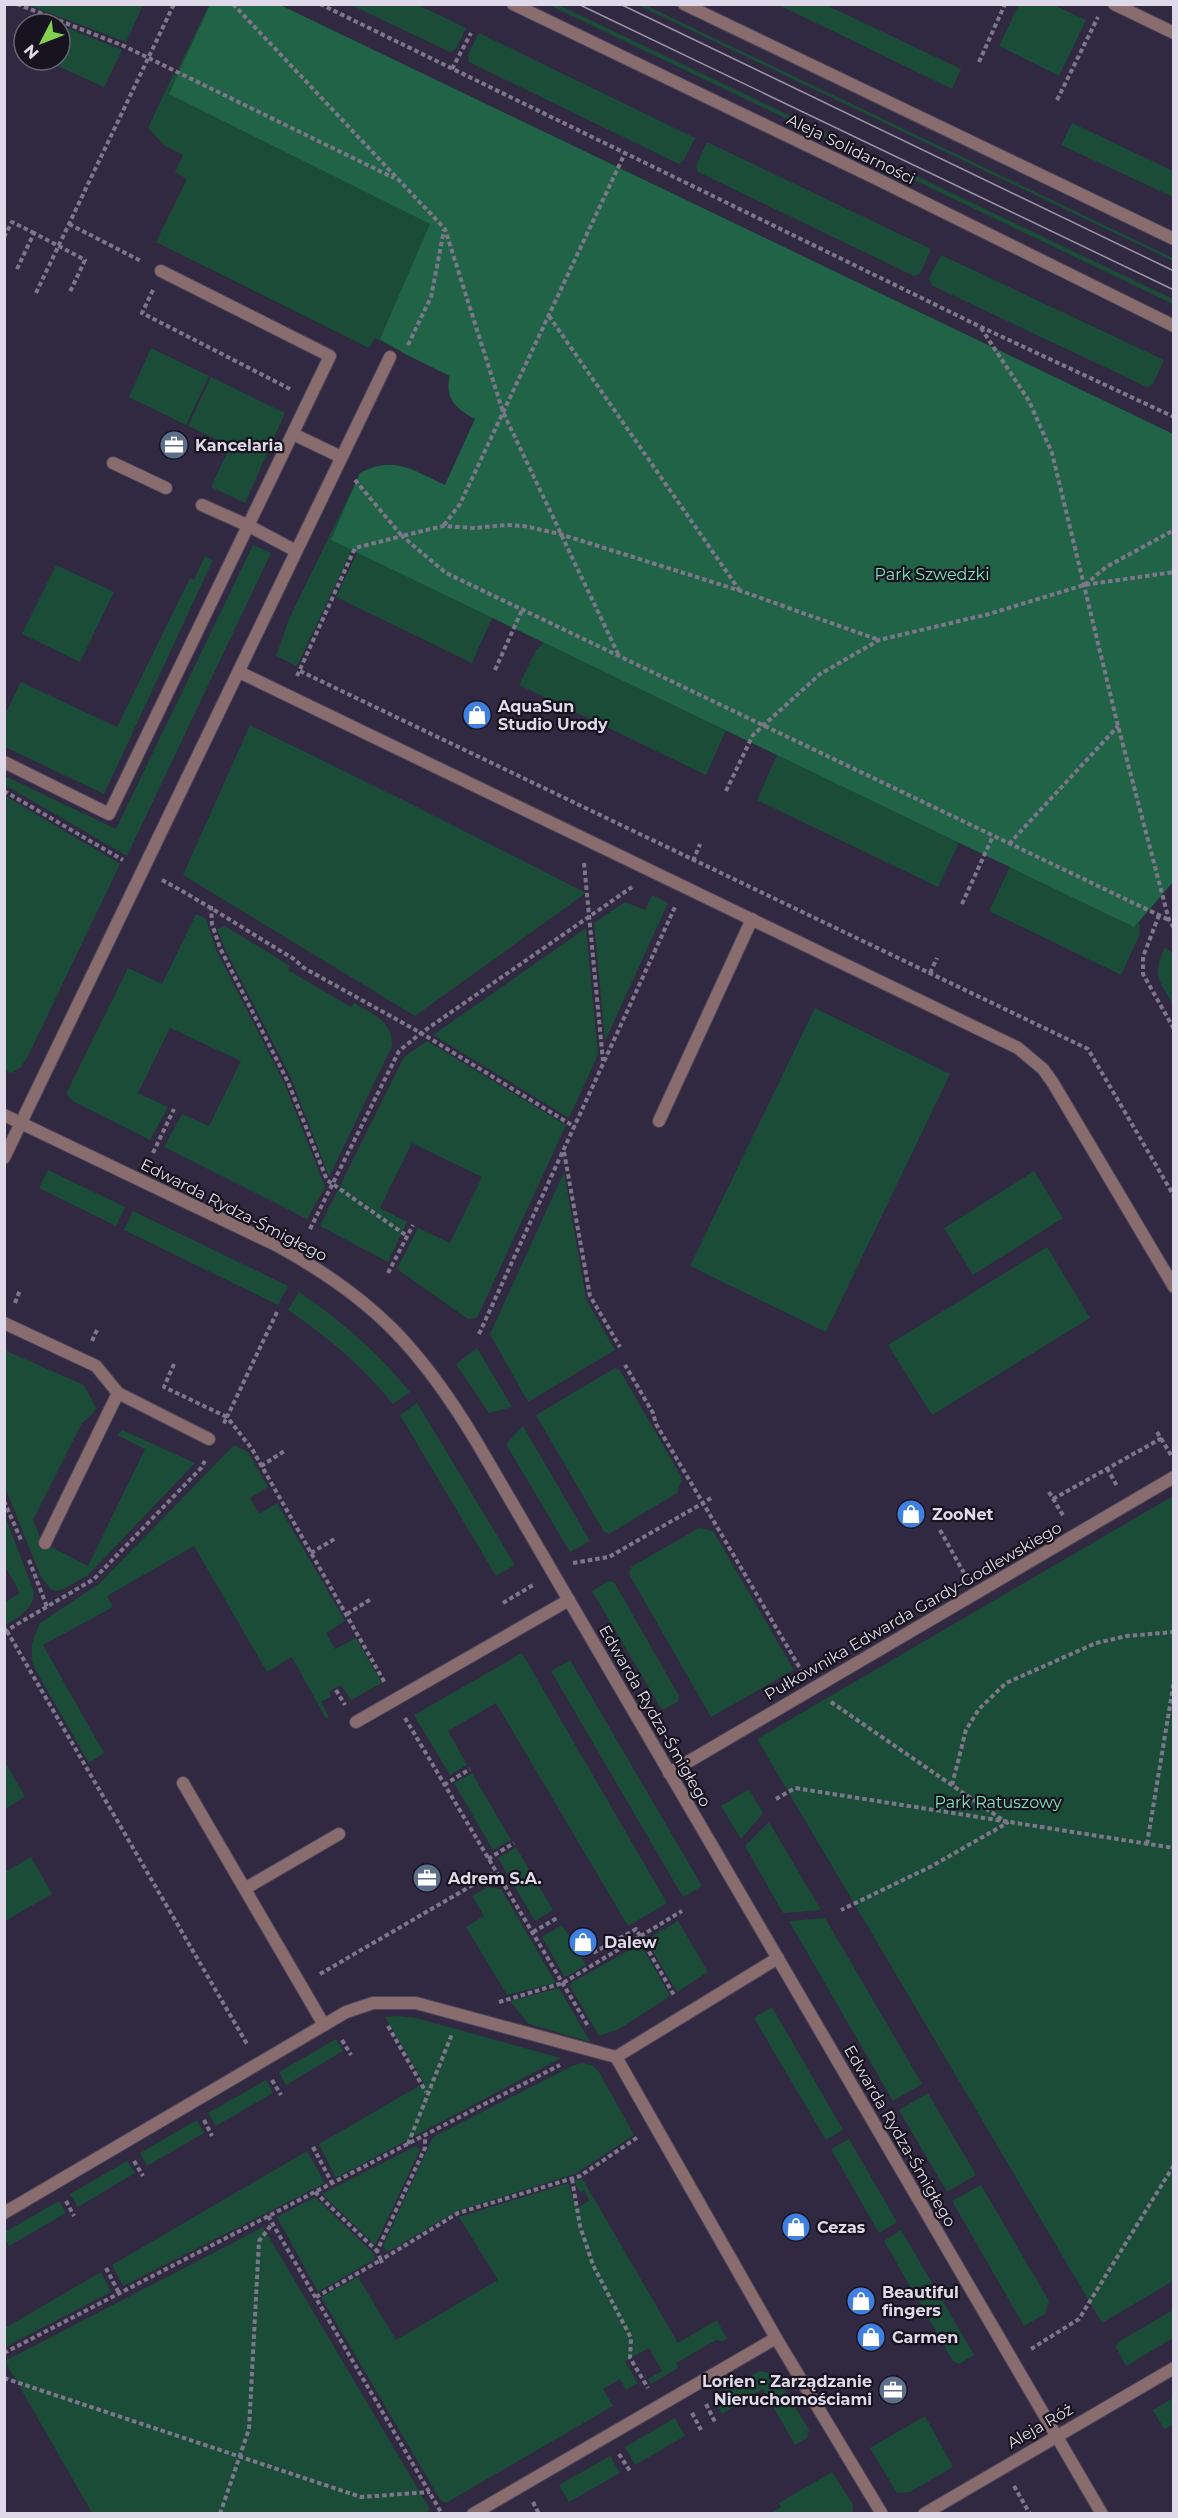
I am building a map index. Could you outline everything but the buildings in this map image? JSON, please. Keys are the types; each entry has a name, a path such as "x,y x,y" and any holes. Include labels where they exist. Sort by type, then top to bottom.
{"street":[{"name":"Aleja Solidarności","path":"513,4 874,178 1173,326"},
{"path":"684,4 1173,239"},
{"path":"1114,4 1173,33"},
{"path":"4,762 109,814 330,356 161,271"},
{"path":"4,1158 390,357"},
{"path":"293,434 342,457"},
{"path":"113,463 166,488"},
{"path":"202,505 296,551"},
{"path":"239,672 1002,1039 1032,1059 1053,1083 1173,1287"},
{"path":"658,1121 752,919"},
{"name":"Edwarda Rydza-Śmigłego","path":"4,1115 278,1246 326,1274 376,1312 420,1358 444,1390 569,1600 1102,2514"},
{"path":"4,1323 96,1366 118,1392 214,1436"},
{"path":"45,1543 118,1392"},
{"name":"Pułkownika Edwarda Gardy-Godlewskiego","path":"669,1773 1173,1477"},
{"path":"356,1722 569,1600"},
{"path":"183,1783 324,2025"},
{"path":"246,1888 339,1834"},
{"path":"616,2057 778,1958"},
{"path":"4,2213 346,2012 373,2003 416,2002 616,2057 776,2337 882,2514"},
{"path":"473,2514 776,2337"},
{"name":"Aleja Róż","path":"924,2514 1173,2368"}],"path":[{"path":"17,4 149,57 397,180"},
{"path":"36,293 174,4"},
{"path":"233,4 445,229 503,412 619,657"},
{"path":"320,4 981,327 1173,417"},
{"path":"979,62 1005,4"},
{"path":"1057,100 1102,11"},
{"path":"452,69 471,33"},
{"path":"443,526 460,504 626,153"},
{"path":"4,237 12,222 85,260 69,294"},
{"path":"390,357 405,353 431,297 445,229"},
{"path":"17,269 34,234"},
{"path":"549,316 741,591"},
{"path":"981,327 1029,401 1052,453 1118,726 1173,928"},
{"path":"237,361 309,398"},
{"path":"353,477 402,536 446,573 1169,920"},
{"path":"287,672 297,676 355,549 443,526 475,528 517,525 560,534 741,591 879,640"},
{"path":"1084,585 1106,567 1173,530"},
{"path":"726,791 753,735 820,674 879,640 989,614 1084,585 1173,572"},
{"path":"495,670 522,610"},
{"path":"1010,844 1118,726"},
{"path":"4,791 127,863"},
{"path":"962,904 993,836"},
{"path":"582,838 603,1064"},
{"path":"479,1334 684,888 700,844"},
{"path":"310,1229 399,1051 421,1033 653,873"},
{"path":"156,877 211,906 228,920 294,959 304,968 421,1033 575,1127"},
{"path":"211,906 212,924 220,948 288,1082 327,1180 407,1236"},
{"path":"1159,915 1143,957 1143,974 1173,1029"},
{"path":"930,973 937,958"},
{"path":"153,1153 174,1110"},
{"path":"564,1151 590,1296 620,1347"},
{"path":"388,1273 413,1225"},
{"path":"214,1436 227,1417 278,1312"},
{"path":"174,1364 164,1386 227,1417 252,1449 388,1688"},
{"path":"625,1365 653,1413 656,1424 805,1676"},
{"path":"1157,1432 1171,1455"},
{"path":"1053,1499 1162,1438"},
{"path":"261,1466 286,1450"},
{"path":"206,1459 201,1468 94,1579 6,1631 249,2048"},
{"path":"1107,1468 1118,1486"},
{"path":"1049,1492 1064,1518"},
{"path":"573,1563 609,1557 711,1498"},
{"path":"940,1530 966,1576"},
{"path":"311,1554 336,1538"},
{"path":"503,1603 533,1585"},
{"path":"347,1614 371,1599"},
{"path":"952,1785 966,1730 979,1709 1006,1683 1096,1643 1127,1636 1173,1632"},
{"path":"1147,1844 1173,1681"},
{"path":"826,1698 1007,1823"},
{"path":"402,1714 590,2030"},
{"path":"444,1785 470,1769"},
{"path":"776,1799 795,1788 1173,1848"},
{"path":"841,1910 932,1866 1007,1823"},
{"path":"488,1859 514,1843"},
{"path":"302,1985 495,1872"},
{"path":"489,2006 563,1983 682,1911"},
{"path":"533,1932 557,1918"},
{"path":"589,1947 593,1953 636,1929 675,1998"},
{"path":"387,2023 427,2092"},
{"path":"407,2145 456,2024"},
{"path":"336,2031 351,2055"},
{"path":"4,2353 568,2061"},
{"path":"316,2297 382,2261 458,2213 580,2176 644,2133"},
{"path":"376,2251 425,2148 425,2136"},
{"path":"314,2147 332,2183"},
{"path":"1031,2349 1079,2319 1173,2165"},
{"path":"572,2179 580,2226 593,2265 631,2338 630,2358 652,2393"},
{"path":"315,2192 376,2251 382,2261"},
{"path":"268,2216 441,2514"},
{"path":"220,2514 249,2429 259,2241 272,2224"},
{"path":"106,2268 119,2293"},
{"path":"4,2378 362,2497 430,2492"},
{"path":"702,2399 716,2422"},
{"path":"688,2407 701,2430"},
{"path":"616,2449 630,2471"},
{"path":"1014,2486 1030,2514"},
{"path":"523,2504 531,2499"}],"green space":[{"path":"1019,4 1054,5 1086,20 1059,76 999,46"},
{"path":"28,5 143,5 126,42 72,22 72,12 47,12"},
{"name":"Park Szwedzki","path":"209,5 280,5 1173,434 1173,882 1139,922 1140,934 1121,975 989,911 1010,867 959,843 938,887 757,800 777,755 726,730 706,775 519,685 536,650 544,643 492,618 472,663 336,597 357,553 352,550 297,666 276,656 289,619 360,473 383,465 394,465 413,470 445,485 475,419 454,403 449,391 450,376 375,338 369,348 156,242 187,179 175,172 183,155 165,146 148,128 174,73 178,75 180,70 178,69"},
{"name":"Park Szwedzki","path":"210,5 280,5 1173,434 1173,882 1134,927 331,540 360,473 384,465 394,465 413,470 445,485 475,419 458,407 451,397 450,376 380,339 430,224 169,94"},
{"path":"351,5 418,5 466,28 456,49 450,52"},
{"path":"549,5 559,5 1173,299 1173,304"},
{"path":"638,5 645,5 1173,258 1173,261"},
{"path":"779,5 826,5 961,69 952,89"},
{"path":"72,30 122,50 104,87 71,72"},
{"path":"479,33 695,138 684,160 679,164 469,62 468,55"},
{"path":"1072,123 1173,171 1173,197 1061,145"},
{"path":"707,142 931,249 920,274 914,276 698,172 696,166"},
{"path":"941,255 1164,360 1153,384 1147,387 933,286 929,279"},
{"path":"151,348 209,376 186,425 129,397"},
{"path":"211,377 285,413 245,503 211,487 230,446 188,426"},
{"path":"253,545 271,553 127,856 5,785 5,776 116,829"},
{"path":"205,556 213,560 104,794 5,747 5,715 21,682 117,727 190,578 194,580"},
{"path":"56,565 114,592 80,662 22,634"},
{"path":"250,725 586,893 415,1016 183,875"},
{"path":"5,796 120,864 29,1054 21,1067 11,1073 4,1070"},
{"path":"652,895 668,903 605,1041 594,923 625,902 645,910"},
{"path":"196,914 206,919 216,950 285,1085 325,1187 307,1219 164,1147 182,1114 209,1126 241,1061 170,1028 138,1093 168,1107 150,1140 73,1101 66,1094 128,968 162,984"},
{"path":"225,926 290,966 288,970 351,1007 354,1003 375,1015 389,1030 392,1046 329,1177 291,1078 225,949 217,929"},
{"path":"586,928 598,1055 569,1118 433,1035"},
{"path":"1165,947 1173,954 1173,1004 1158,977"},
{"path":"815,1008 950,1074 826,1332 690,1266"},
{"path":"427,1041 566,1125 477,1318 468,1319 397,1269 418,1228 450,1243 482,1177 412,1143 380,1208 407,1222 388,1262 320,1226 404,1057"},
{"path":"48,1170 125,1207 116,1226 39,1188"},
{"path":"1034,1171 1063,1218 973,1275 944,1228"},
{"path":"564,1172 586,1299 615,1350 528,1402 490,1334"},
{"path":"133,1211 288,1286 278,1305 124,1230"},
{"path":"1047,1247 1090,1318 932,1415 888,1345"},
{"path":"299,1292 358,1338 410,1392 393,1404 344,1353 288,1310"},
{"path":"477,1348 512,1407 489,1413 456,1364"},
{"path":"4,1350 84,1385 96,1408 93,1414 82,1423 33,1520 42,1542 88,1566 145,1449 117,1435 122,1430 195,1463 88,1575 56,1591 51,1589 41,1577 5,1487"},
{"path":"615,1368 619,1369 682,1478 677,1493 609,1534 604,1532 536,1415"},
{"path":"417,1403 515,1565 496,1576 400,1415"},
{"path":"523,1426 590,1541 570,1552 506,1444"},
{"path":"234,1445 248,1452 268,1487 250,1498 259,1514 277,1503 345,1621 326,1633 335,1649 356,1638 382,1683 351,1700 341,1685 329,1691 331,1696 321,1702 329,1717 326,1719 292,1657 267,1672 194,1546 107,1596 113,1607 43,1645 104,1753 89,1763 32,1661 32,1643 40,1623 100,1583"},
{"name":"Park Ratuszowy","path":"1173,1496 1173,2281 1102,2323 757,1739"},
{"path":"5,1516 34,1592 28,1608 5,1625 5,1602 20,1593 5,1566"},
{"path":"699,1528 713,1531 794,1670 711,1717 629,1574 631,1567"},
{"path":"608,1581 614,1582 679,1696 678,1702 662,1710 592,1591"},
{"path":"522,1653 667,1903 628,1926 496,1703 448,1731 467,1765 450,1775 414,1715"},
{"path":"570,1660 702,1886 683,1897 551,1671"},
{"path":"5,1762 25,1797 4,1809"},
{"path":"472,1773 511,1840 493,1850 454,1783"},
{"path":"749,1789 763,1813 741,1839 721,1806"},
{"path":"769,1822 821,1910 783,1913 745,1846"},
{"path":"516,1847 553,1910 535,1921 498,1858"},
{"path":"31,1857 52,1894 5,1921 5,1872"},
{"path":"488,1887 501,1889 556,1983 507,1995 466,1927 484,1916 472,1896"},
{"path":"825,1918 922,2084 893,2101 789,1921"},
{"path":"678,1921 708,1972 677,1992 648,1943 649,1938"},
{"path":"562,1925 586,1965 568,1976 564,1976 542,1937"},
{"path":"638,1945 642,1946 670,1996 619,2029 599,2036 570,1986 571,1983"},
{"path":"559,1988 590,2042 529,2024 510,2001"},
{"path":"772,2007 843,2130 826,2140 754,2018"},
{"path":"385,2017 416,2018 561,2058 336,2178 319,2144 424,2083"},
{"path":"336,2039 343,2051 286,2085 279,2072"},
{"path":"584,2063 593,2066 599,2072 634,2135 575,2174 457,2211 387,2252 383,2246 433,2137 574,2065"},
{"path":"266,2080 273,2093 216,2126 208,2113"},
{"path":"928,2093 976,2175 947,2192 899,2110"},
{"path":"197,2120 204,2133 147,2166 140,2153"},
{"path":"849,2139 897,2222 879,2233 831,2149"},
{"path":"416,2146 420,2150 375,2245 322,2194"},
{"path":"307,2151 325,2183 123,2286 112,2265"},
{"path":"127,2161 135,2173 78,2207 70,2194"},
{"path":"582,2178 678,2343 717,2320 727,2339 716,2340 676,2363 678,2368 651,2384 648,2379 662,2371 649,2348 625,2361 638,2383 626,2390 620,2379 603,2389 613,2406 446,2503 441,2501 321,2297 358,2277 396,2340 498,2280 459,2217 568,2183 577,2208 589,2201 584,2190 580,2192 574,2181"},
{"path":"981,2185 1049,2301 1045,2314 1024,2326 952,2201"},
{"path":"315,2197 373,2253 375,2259 318,2292 277,2217"},
{"path":"59,2201 66,2213 9,2246 5,2232"},
{"path":"263,2227 430,2509 423,2514 92,2513 5,2361"},
{"path":"901,2230 974,2355 959,2364 953,2361 884,2241"},
{"path":"101,2272 111,2292 5,2347 5,2328"},
{"path":"1173,2310 1173,2338 1126,2366 1116,2347 1118,2342"},
{"path":"759,2371 777,2377 809,2430 807,2438 795,2445 763,2389 722,2414 712,2397"},
{"path":"1173,2398 1173,2425 1164,2429 1153,2410"},
{"path":"925,2416 953,2467 910,2492 897,2493 870,2448"},
{"path":"675,2418 685,2436 635,2465 625,2447"},
{"path":"610,2456 620,2473 569,2502 559,2485"},
{"path":"832,2472 853,2505 853,2513 770,2513 781,2507 779,2503"}],"tram line":[{"path":"578,4 1174,290"},
{"path":"620,4 1174,271"}],"place":[{"name":"Kancelaria","path":"174,445"},
{"name":"AquaSun Studio Urody","path":"477,715"},
{"name":"ZooNet","path":"911,1514"},
{"name":"Adrem S.A.","path":"427,1878"},
{"name":"Dalew","path":"583,1942"},
{"name":"Cezas","path":"796,2227"},
{"name":"Beautiful fingers","path":"861,2301"},
{"name":"Carmen","path":"871,2337"},
{"name":"Lorien - Zarządzanie Nieruchomościami","path":"893,2390"}]}
